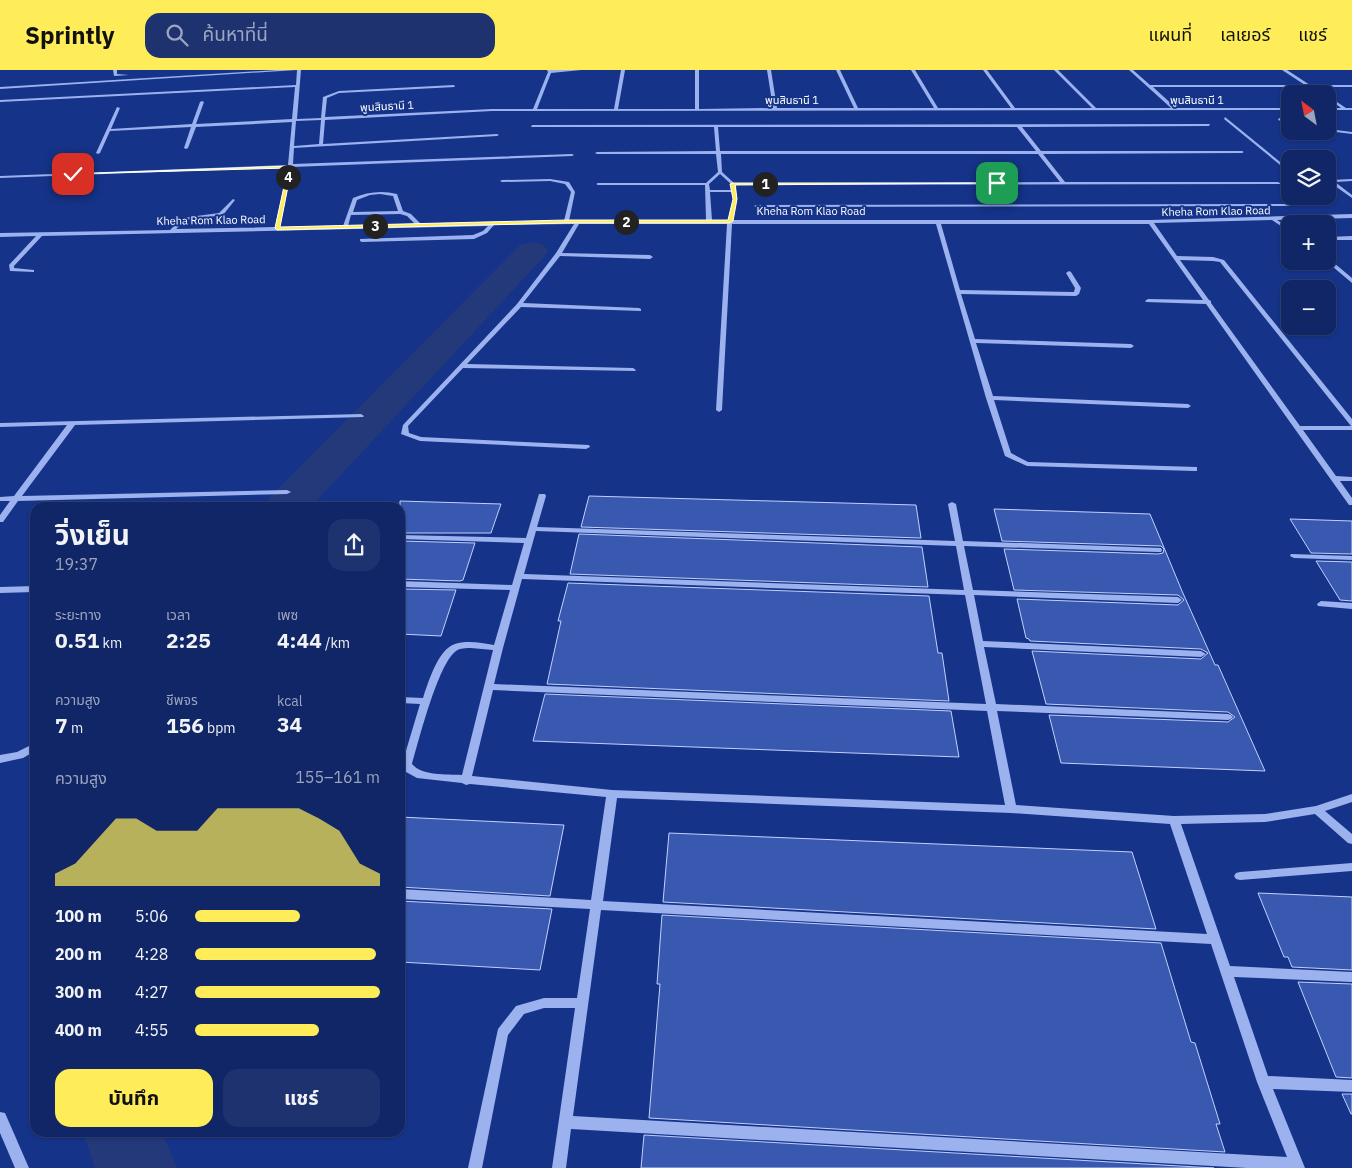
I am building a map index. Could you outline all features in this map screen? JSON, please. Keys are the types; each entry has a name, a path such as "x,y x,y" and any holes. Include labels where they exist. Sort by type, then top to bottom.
{"street":[{"path":"115,70 114,74 120,76 181,71 193,72 198,76"},
{"path":"0,88 198,76 228,72 297,70 290,167 277,228"},
{"path":"534,110 549,71 578,70"},
{"path":"616,109 623,70"},
{"path":"697,70 697,109"},
{"path":"769,70 775,109"},
{"path":"838,70 856,109"},
{"path":"913,70 936,109"},
{"path":"984,70 1014,109"},
{"path":"1056,70 1095,109"},
{"path":"1131,70 1175,109"},
{"path":"1284,70 1309,85"},
{"path":"0,101 297,83"},
{"path":"0,84 13,87"},
{"path":"321,145 324,97 333,93 454,86"},
{"path":"1148,86 1281,86"},
{"path":"1336,86 1352,86"},
{"path":"186,148 202,102"},
{"path":"1336,102 1346,109"},
{"path":"98,153 118,108"},
{"name":"พูนสินธานี 1","path":"294,119 534,110 616,109 1281,109"},
{"path":"1336,109 1352,109"},
{"path":"1225,118 1281,165"},
{"path":"108,130 294,119"},
{"path":"532,126 1209,126"},
{"path":"716,126 720,172 732,184 735,199 730,221 719,410"},
{"path":"1019,126 1063,183"},
{"path":"1336,131 1352,133"},
{"path":"292,147 497,135"},
{"path":"597,153 1242,152"},
{"path":"0,177 572,155"},
{"path":"598,184 707,184 720,172"},
{"path":"502,181 542,180 567,183 573,192 566,222"},
{"path":"1336,181 1352,180"},
{"path":"732,184 1278,183"},
{"path":"707,184 709,221"},
{"path":"1336,186 1350,195"},
{"path":"708,191 734,191"},
{"path":"345,226 355,199 361,196 382,193 396,195 401,212"},
{"path":"172,231 184,219 221,214 233,200"},
{"path":"756,206 1301,206"},
{"path":"917,206 922,221"},
{"path":"351,214 401,212 409,214 419,225"},
{"name":"Kheha Rom Klao Road","path":"0,235 493,223 709,221 1150,222 1274,220 1352,216"},
{"path":"1274,220 1281,224"},
{"path":"938,221 972,341 1008,454 1018,461 1046,465 1194,470"},
{"path":"577,222 558,254 519,305 404,429 405,434 420,439 586,447"},
{"path":"1150,222 1352,503"},
{"path":"362,240 474,237 485,232 493,223"},
{"path":"32,271 12,270 11,266 41,234"},
{"path":"1336,239 1352,238"},
{"path":"558,254 650,257"},
{"path":"1177,258 1216,259 1222,261 1352,424"},
{"path":"1336,267 1352,281"},
{"path":"958,292 1076,294 1078,288 1069,273"},
{"path":"1148,301 1208,302"},
{"path":"519,305 639,310"},
{"path":"972,341 1131,346"},
{"path":"463,366 633,370"},
{"path":"990,398 1188,406"},
{"path":"0,426 361,416"},
{"path":"0,520 72,424"},
{"path":"1298,428 1352,428"},
{"path":"1334,478 1352,478"},
{"path":"0,499 287,492"},
{"path":"466,781 498,648 542,496"},
{"path":"952,504 1011,809"},
{"path":"533,528 1158,550"},
{"path":"405,537 529,541"},
{"path":"1294,556 1352,558"},
{"path":"519,576 1178,600"},
{"path":"405,584 516,588"},
{"path":"0,590 30,589"},
{"path":"1321,604 1352,606"},
{"path":"979,644 1201,654"},
{"path":"498,648 463,646 450,650 426,701 407,764 410,769 421,775 466,781 612,794 1011,809 1174,820 1265,818 1317,810 1352,798"},
{"path":"489,688 1228,717"},
{"path":"405,700 426,701"},
{"path":"0,759 19,755 30,750"},
{"path":"559,1168 612,794"},
{"path":"1317,810 1352,840"},
{"path":"566,1122 1297,1166 1264,1082 1174,820"},
{"path":"1240,876 1352,867"},
{"path":"405,894 1215,940"},
{"path":"1227,971 1352,977"},
{"path":"475,1168 502,1034 520,1010 544,1003 583,1003"},
{"path":"1264,1082 1352,1086"},
{"path":"0,1118 22,1168"}],"building":[{"path":"589,496 916,505 921,538 581,527"},
{"path":"400,501 501,504 491,533 405,533 405,502"},
{"path":"994,509 1150,514 1215,665 1218,665 1265,771 1061,763 1049,715 1228,722 1235,717 1228,712 1046,704 1032,651 1201,659 1208,653 1201,649 1030,641 1026,638 1017,599 1178,605 1184,600 1178,595 1014,590 1004,549 1158,554 1163,553 1164,549 1161,546 1002,541"},
{"path":"1290,519 1352,521 1352,554 1311,553"},
{"path":"579,534 922,547 928,587 570,574"},
{"path":"405,541 475,543 463,580 405,579"},
{"path":"1316,561 1352,562 1352,601 1340,600"},
{"path":"568,583 929,596 938,653 942,653 949,701 547,684 561,621 558,621"},
{"path":"405,589 456,590 441,636 405,634"},
{"path":"545,694 951,711 959,757 533,741"},
{"path":"405,817 564,825 550,896 405,887"},
{"path":"669,833 1132,852 1156,929 663,902"},
{"path":"1258,893 1352,897 1352,970 1292,967 1288,957 1284,957"},
{"path":"405,901 552,909 540,970 405,962"},
{"path":"662,915 1161,943 1191,1042 1195,1043 1220,1124 1216,1124 1225,1152 649,1118 660,984 657,984"},
{"path":"1298,982 1352,984 1352,1078 1336,1077"},
{"path":"1342,1094 1352,1094 1352,1114 1351,1114"},
{"path":"644,1135 1214,1168 641,1168"}],"waterway":[{"path":"291,502 532,251"},
{"path":"124,1137 136,1168"}],"route":[{"path":"73,174 290,167 277,228 566,222 730,221 735,199 732,184 997,183"}]}
